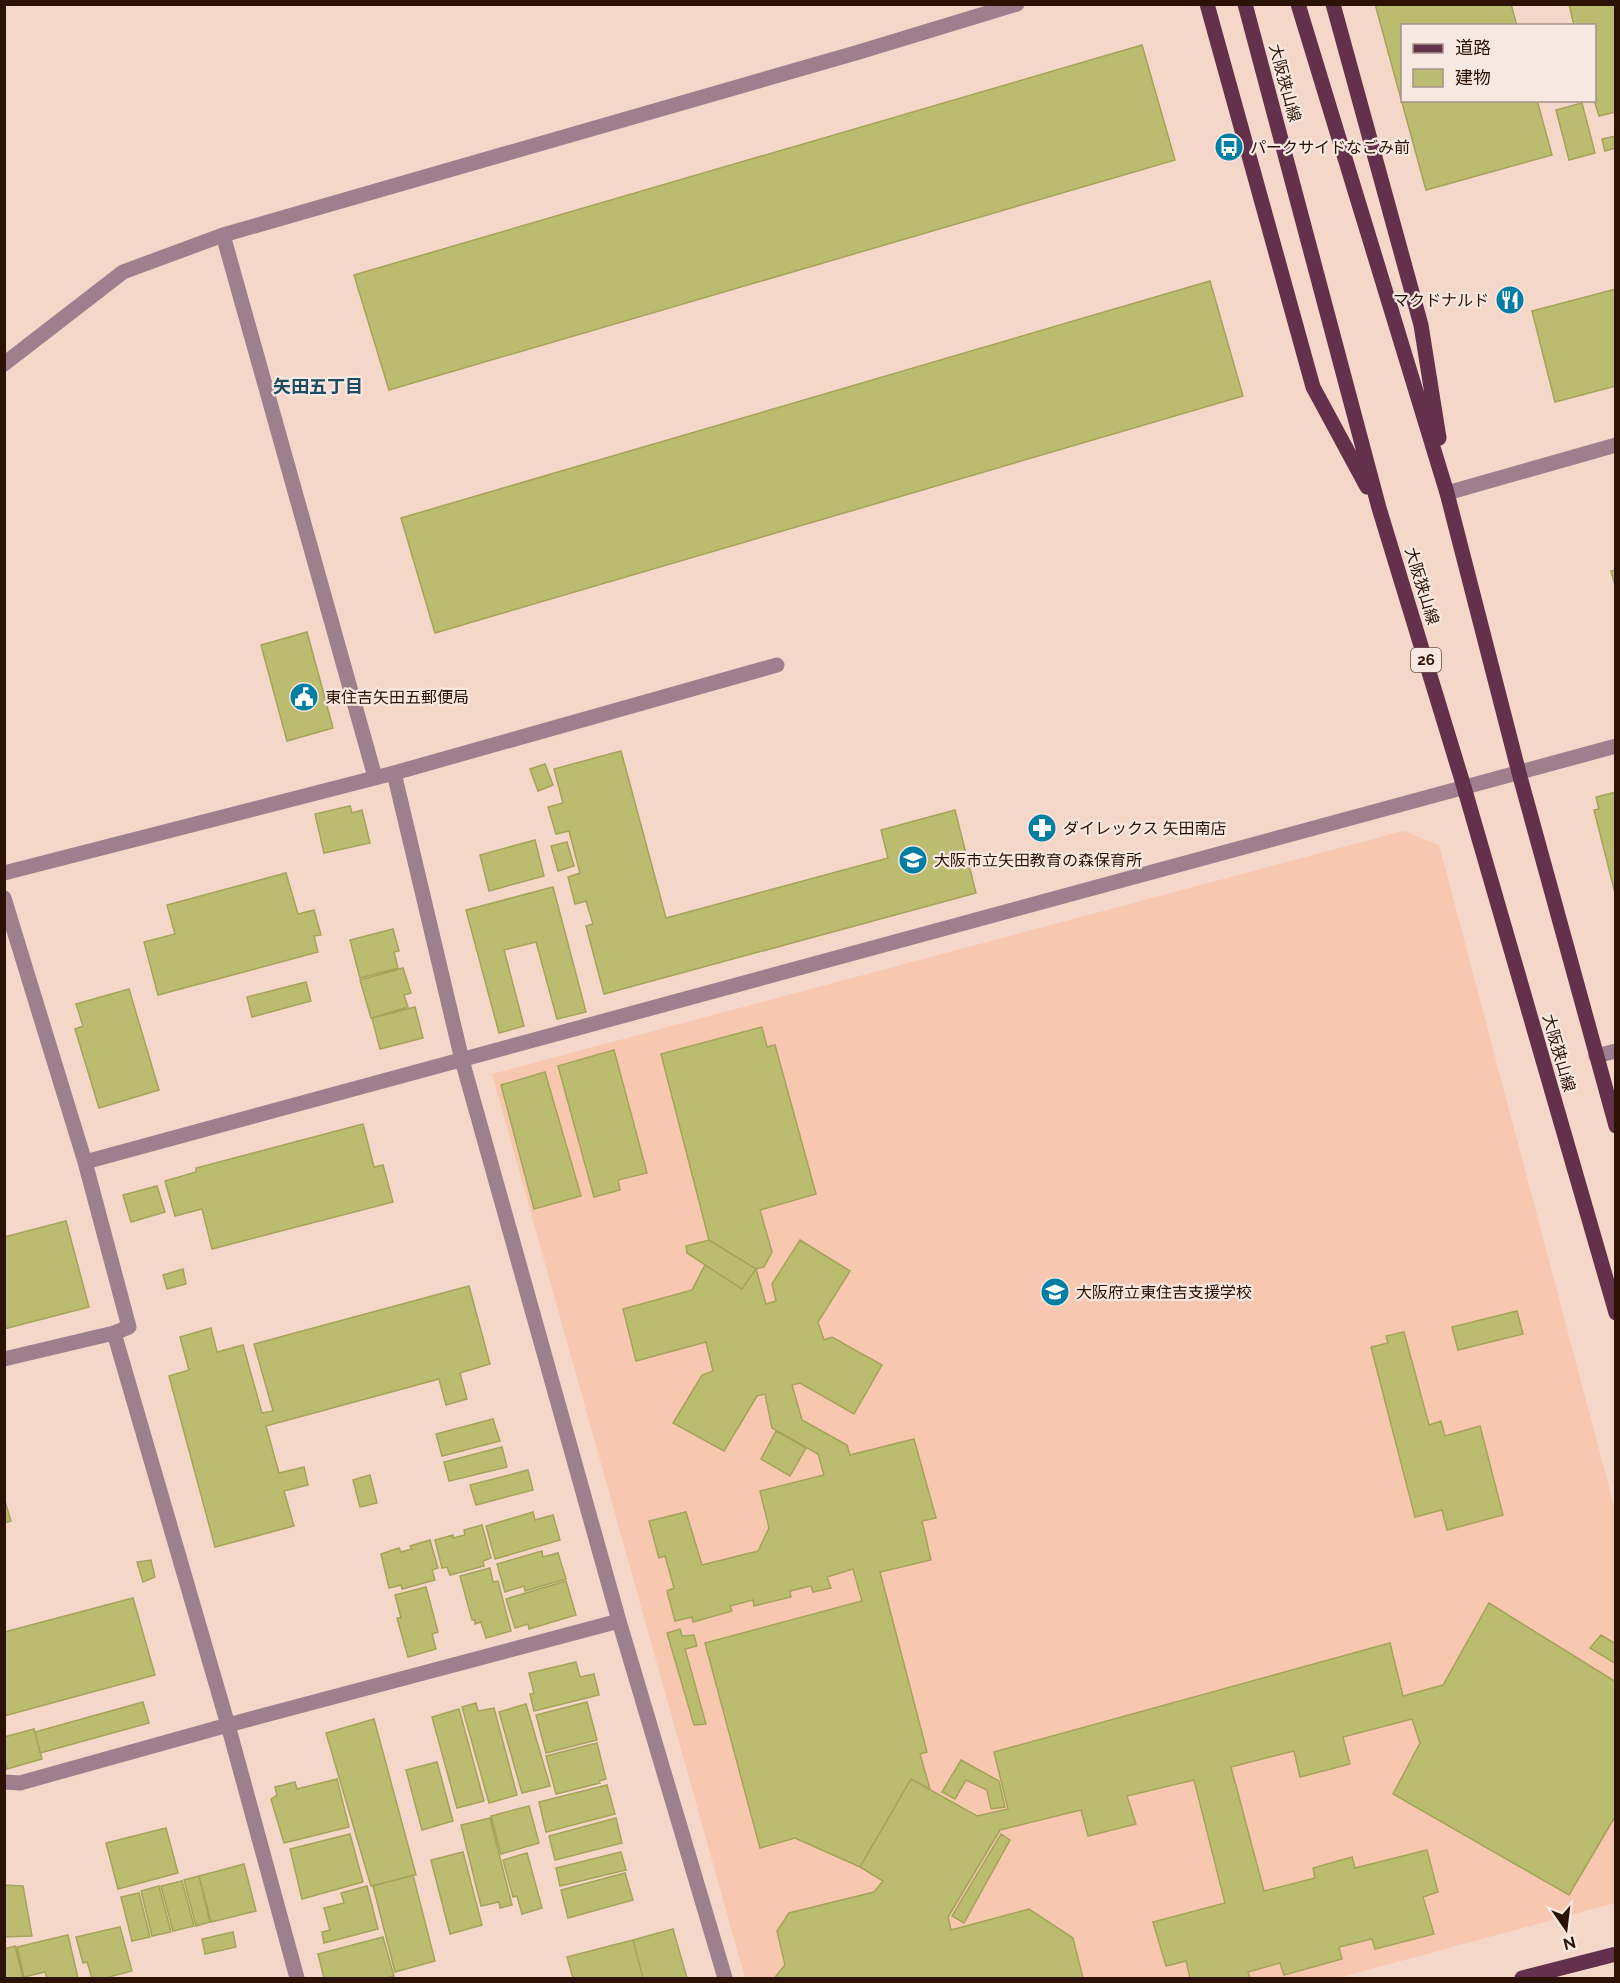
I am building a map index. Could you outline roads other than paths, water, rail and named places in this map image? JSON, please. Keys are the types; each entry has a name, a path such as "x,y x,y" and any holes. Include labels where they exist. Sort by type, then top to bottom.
{"main road":[{"path":"1207,4 1313,387 1378,508"},
{"name":"大阪狭山線","path":"1245,4 1378,508 1464,787 1616,1313"},
{"name":"大阪狭山線","path":"1298,4 1447,493 1519,773 1616,1126"},
{"path":"1333,4 1421,325 1447,493"},
{"path":"1522,1978 1616,1954"}],"street":[{"path":"4,364 123,272 223,235 1017,4"},
{"path":"223,235 375,777"},
{"path":"1447,493 1616,445"},
{"path":"4,873 394,773 777,665"},
{"path":"86,1162 1616,746"},
{"path":"394,773 462,1060 619,1621 725,1978"},
{"path":"4,898 86,1162 129,1327 114,1333 4,1359"},
{"path":"1596,1056 1616,1051"},
{"path":"114,1333 228,1725 297,1978"},
{"path":"4,1782 20,1783 619,1621"}],"place":[{"name":"パークサイドなごみ前","path":"1229,147"},
{"name":"マクドナルド","path":"1510,300"},
{"name":"東住吉矢田五郵便局","path":"304,697"},
{"name":"ダイレックス 矢田南店","path":"1042,828"},
{"name":"大阪市立矢田教育の森保育所","path":"913,860"},
{"name":"大阪府立東住吉支援学校","path":"1055,1292"}],"district":[{"name":"矢田五丁目","path":"318,386"}]}
